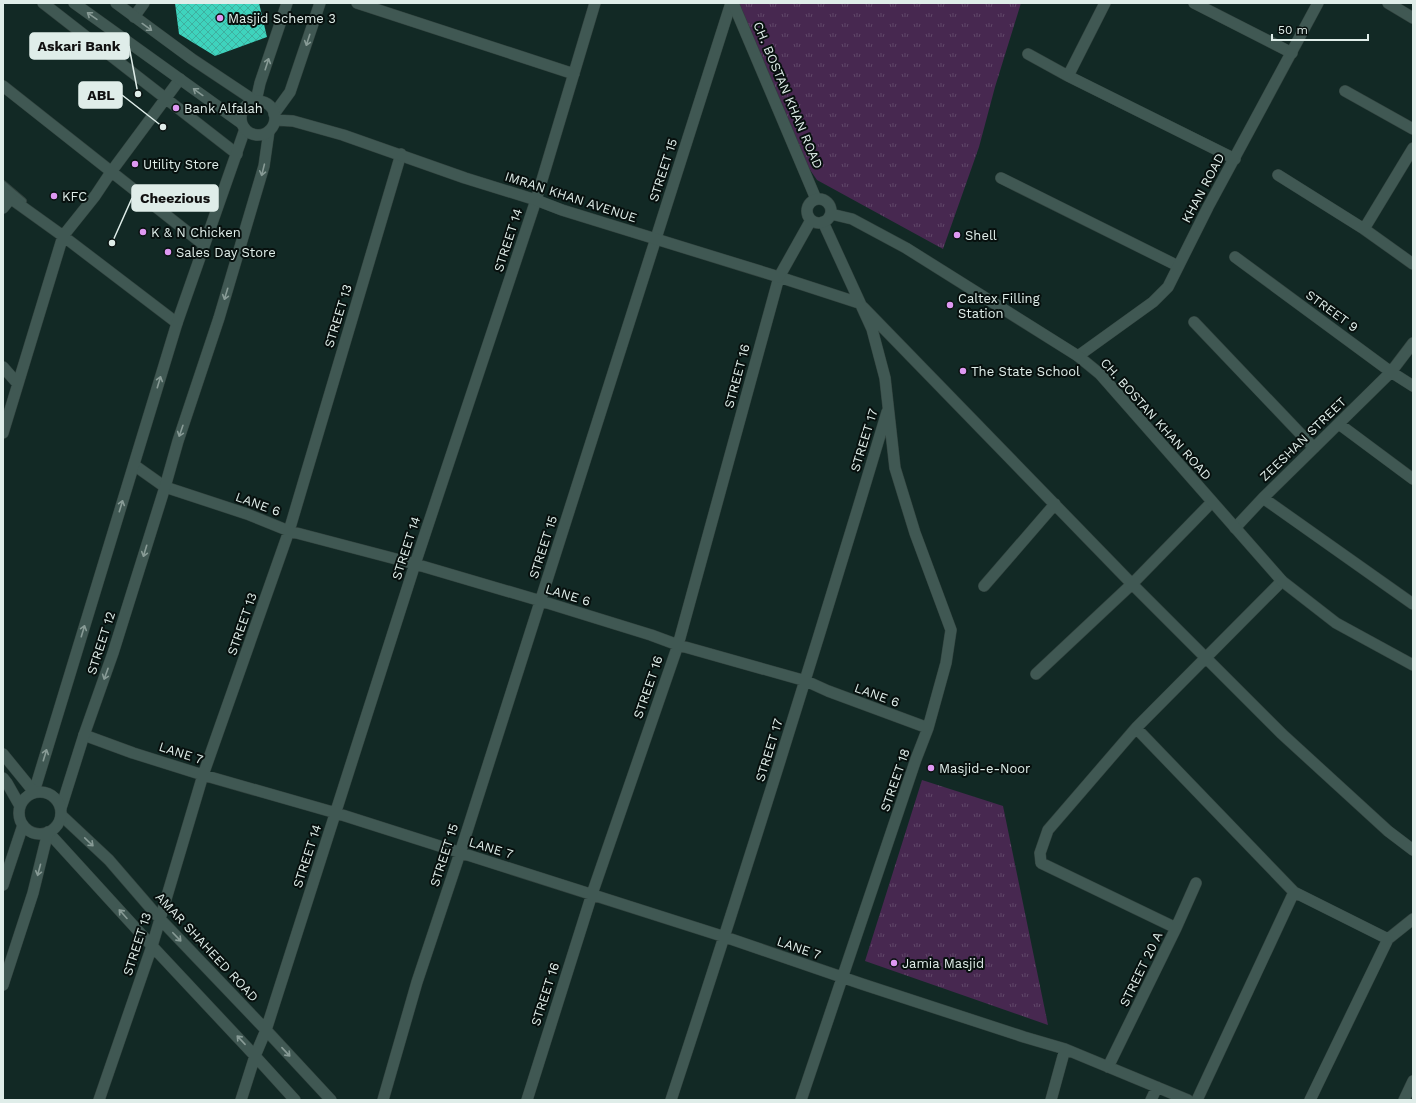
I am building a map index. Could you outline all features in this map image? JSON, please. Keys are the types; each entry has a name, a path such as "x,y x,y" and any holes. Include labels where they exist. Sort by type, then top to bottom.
{"street":[{"path":"43,3 237,154"},
{"path":"74,3 180,79 254,135 264,134 269,131 274,124 274,117 269,106 256,101 192,59 116,3"},
{"path":"134,17 144,3"},
{"path":"256,101 260,83 286,3"},
{"path":"274,117 290,92 320,3"},
{"path":"357,3 574,74"},
{"name":"STREET 14","path":"241,1100 266,1030 415,564 536,200 595,3"},
{"name":"CH. BOSTAN KHAN ROAD","path":"732,3 816,199"},
{"name":"STREET 15","path":"383,1100 417,982 541,601 732,3"},
{"path":"1068,76 1106,3"},
{"path":"1194,3 1292,53"},
{"name":"KHAN ROAD","path":"1078,356 1153,302 1168,287 1208,207 1318,3"},
{"path":"1388,3 1413,18"},
{"path":"1028,54 1068,76 1235,159"},
{"path":"3,433 63,236 180,79"},
{"path":"3,86 204,245"},
{"path":"1345,91 1413,129"},
{"path":"34,792 177,323 237,154 243,126 241,118 243,109 247,105 256,101"},
{"name":"IMRAN KHAN AVENUE","path":"274,117 342,135 562,210 859,303"},
{"name":"STREET 12","path":"61,812 84,735 113,653 178,441 219,318 262,174 269,131"},
{"path":"1364,229 1413,148"},
{"name":"STREET 13","path":"99,1100 152,946 203,775 289,531 401,154"},
{"path":"1278,175 1364,229 1413,264"},
{"path":"1001,178 1178,266"},
{"path":"3,208 7,196 63,236 177,323"},
{"path":"816,199 825,200 828,202 831,210 829,218 823,222 815,222 811,220 807,213 806,209 810,202 816,199"},
{"name":"CH. BOSTAN KHAN ROAD","path":"831,214 852,220 906,248 1078,356 1100,374 1282,581 1336,623 1413,665"},
{"name":"STREET 16","path":"526,1100 592,894 678,645 779,277 811,220"},
{"name":"STREET 18","path":"802,1100 916,759 928,728 946,664 951,630 915,533 895,468 885,378 876,341 823,222"},
{"name":"STREET 9","path":"1235,257 1391,372 1413,386"},
{"path":"859,303 1132,584 1282,734 1388,831 1413,850"},
{"path":"1194,322 1314,448"},
{"name":"ZEESHAN STREET","path":"1235,528 1263,498 1391,372 1413,343"},
{"path":"3,367 18,384"},
{"name":"STREET 17","path":"670,1100 725,937 806,680 889,406"},
{"path":"1339,424 1413,479"},
{"name":"LANE 6","path":"134,465 165,487 247,514 289,531 415,564 541,601 651,635 678,645 806,680 828,691 928,728"},
{"path":"1263,498 1413,604"},
{"path":"1036,674 1132,584 1212,502"},
{"path":"984,586 1055,504"},
{"path":"1176,928 1041,863 1040,853 1048,830 1136,728 1282,581"},
{"path":"1136,728 1294,892 1388,939"},
{"name":"LANE 7","path":"84,735 133,753 203,775 336,813 592,894 725,937 842,978 1065,1049 1188,1100"},
{"path":"3,754 34,792"},
{"path":"3,778 20,806"},
{"path":"34,792 47,792 54,796 58,802 61,812 59,823 55,828 48,832 41,834 34,833 23,825 19,812 20,806 28,795 34,792"},
{"name":"AMAR SHAHEED ROAD","path":"61,812 109,860 160,919 331,1100"},
{"path":"3,885 23,825"},
{"path":"48,832 295,1100"},
{"path":"3,985 33,893 48,832"},
{"name":"STREET 20 A","path":"1108,1067 1176,928 1196,883"},
{"path":"1197,1100 1294,892"},
{"path":"1310,1100 1388,939 1413,919"},
{"path":"1050,1100 1065,1049"},
{"path":"1404,1100 1413,1081"},
{"path":"1151,1100 1157,1087"}],"lane":[{"path":"3,184 63,236"}],"green space":[{"path":"733,3 1021,3 995,87 979,147 943,249 817,180 795,148"},
{"path":"922,780 1003,806 1048,1025 865,961"}],"building":[{"name":"Masjid Scheme 3","path":"175,3 259,3 267,37 215,56 179,34"}],"place":[{"name":"Masjid Scheme 3","path":"220,18"},
{"name":"Askari Bank","path":"138,94"},
{"name":"Bank Alfalah","path":"176,108"},
{"name":"ABL","path":"163,127"},
{"name":"Utility Store","path":"135,164"},
{"name":"KFC","path":"54,196"},
{"name":"K & N Chicken","path":"143,232"},
{"name":"Shell","path":"957,235"},
{"name":"Cheezious","path":"112,243"},
{"name":"Sales Day Store","path":"168,252"},
{"name":"Caltex Filling Station","path":"950,305"},
{"name":"The State School","path":"963,371"},
{"name":"Masjid-e-Noor","path":"931,768"},
{"name":"Jamia Masjid","path":"894,963"}]}
